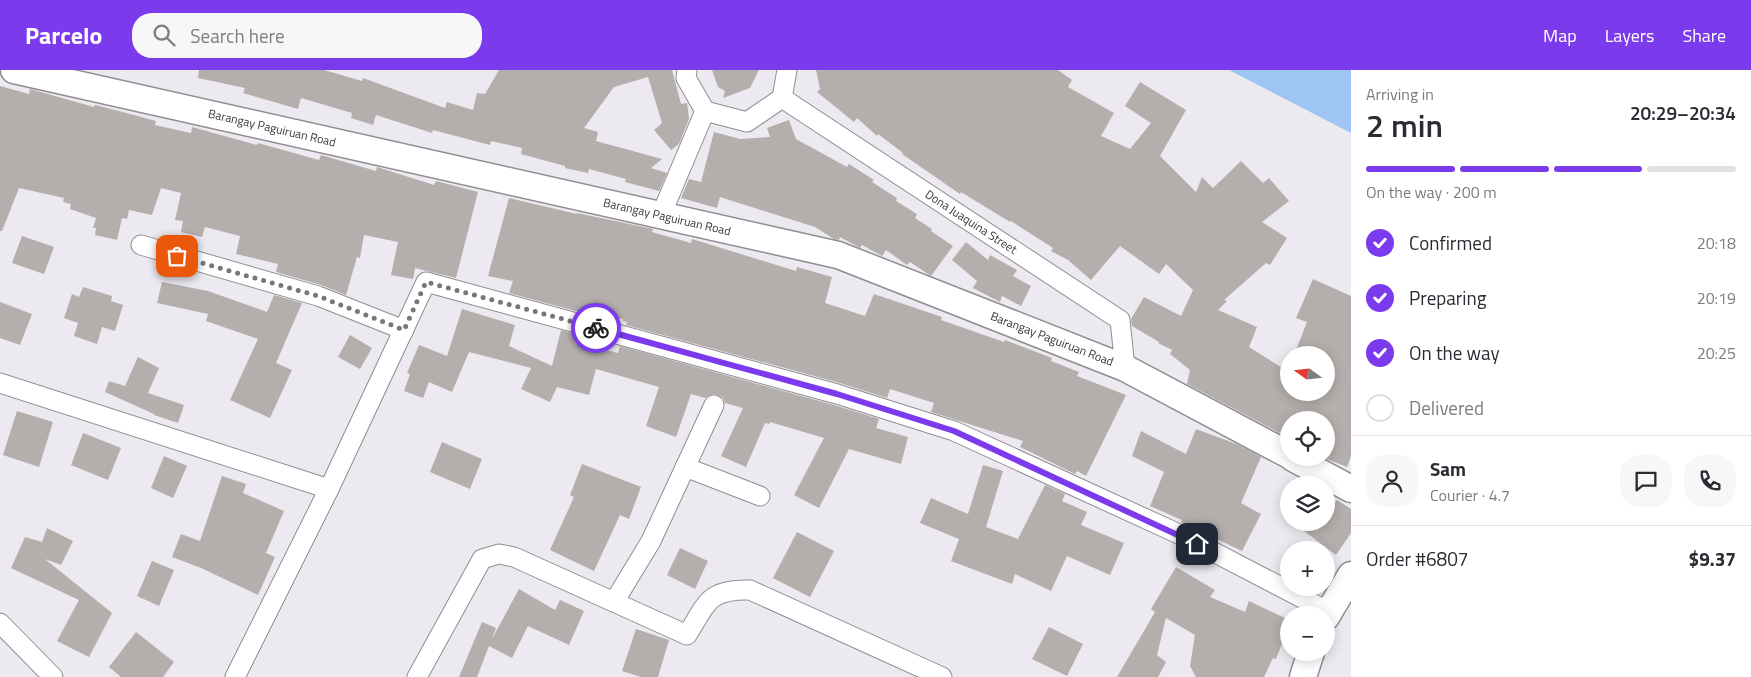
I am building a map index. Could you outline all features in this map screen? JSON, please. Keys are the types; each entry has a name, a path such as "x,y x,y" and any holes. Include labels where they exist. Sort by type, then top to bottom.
{"street":[{"name":"Barangay Paguiruan Road","path":"14,70 838,255 1125,368 1280,450"},
{"path":"688,70 686,78 705,111 747,122 782,98 788,70"},
{"name":"Dona Juaquina Street","path":"782,98 1120,320 1125,368"},
{"path":"661,215 705,111"},
{"path":"141,245 318,296 404,330"},
{"path":"235,677 329,489 426,282 837,394 954,431 1181,535 1313,606"},
{"path":"0,383 329,489"},
{"path":"614,602 651,542 714,405"},
{"path":"1308,466 1351,489"},
{"path":"685,467 760,496"},
{"path":"417,677 482,559 499,554 514,557 687,635 707,602 718,593 750,590 942,677"},
{"path":"1333,606 1351,575"},
{"path":"0,623 53,677"},
{"path":"1303,677 1308,661"}],"water":[{"path":"1229,70 1351,70 1351,133"}],"building":[{"path":"199,70 324,70 362,81 363,78 445,108 447,102 473,110 477,93 485,94 499,70 672,70 681,104 687,103 689,119 679,144 671,150 654,130 662,123 648,77 614,87 584,128 598,132 596,141 662,159 651,168 667,173 659,191 625,182 626,179 589,169 588,173 565,168 565,166 521,154 522,148 491,141 490,145 433,130 432,133 376,115 373,125 351,118 352,113 301,98 298,109 243,93 245,88 198,78"},
{"path":"712,70 759,70 750,88 723,98 725,91 718,87"},
{"path":"816,70 1058,70 1072,80 1068,87 1114,113 1101,136 1130,149 1151,123 1125,106 1140,82 1186,110 1160,156 1196,192 1202,177 1213,188 1241,161 1263,183 1269,178 1289,201 1262,222 1287,238 1270,265 1266,263 1224,300 1227,301 1218,310 1257,327 1249,347 1280,366 1280,401 1335,401 1335,346 1298,346 1307,322 1296,318 1313,279 1351,296 1351,456 1347,467 1335,462 1335,411 1280,411 1280,433 1187,384 1190,370 1170,354 1172,350 1132,326 1131,319 1144,297 1181,316 1193,290 1166,264 1159,274 1120,246 1091,280 1068,260 1051,251 1053,248 1011,221 961,192 960,194 902,154 878,134 877,136 857,118 854,122 817,92 820,89"},
{"path":"0,86 29,94 30,89 94,107 95,105 156,121 155,125 191,133 192,127 319,160 321,155 376,171 377,167 434,185 436,181 478,192 456,278 415,268 413,279 391,275 398,242 364,235 360,258 357,257 346,295 321,285 276,272 278,264 236,254 240,236 205,227 202,237 181,232 183,221 175,220 181,193 161,188 152,215 129,210 127,219 122,218 117,240 95,235 96,228 93,228 96,218 70,209 71,204 63,202 64,198 19,188 2,231 0,231"},
{"path":"789,120 796,139 847,167 849,164 874,180 872,182 897,198 896,201 917,214 915,218 953,246 931,276 910,262 907,265 886,250 882,256 862,245 860,248 840,237 839,240 834,239 815,227 720,197 717,208 681,198 689,179 701,182 714,132 740,139 770,137 767,128"},
{"path":"509,198 653,229 652,232 691,243 692,239 796,271 797,267 832,277 825,303 865,316 874,294 942,317 941,320 1004,342 1005,340 1052,358 1051,361 1079,372 1077,376 1126,395 1086,476 1077,471 1075,474 1020,447 1023,441 931,412 934,403 890,389 887,398 840,383 626,325 627,322 623,321 623,319 584,309 583,313 509,293 513,281 488,276"},
{"path":"22,236 54,247 44,274 12,263"},
{"path":"966,242 988,260 990,255 1017,270 1013,276 1031,286 1021,306 1002,296 1000,302 973,288 977,281 952,260"},
{"path":"162,282 208,291 267,312 274,295 302,303 276,363 292,370 270,418 230,400 258,339 206,321 208,314 157,303"},
{"path":"83,287 112,296 111,301 123,305 115,331 102,327 97,344 74,336 78,323 64,318 72,294 79,297"},
{"path":"0,302 32,314 20,345 0,338"},
{"path":"462,309 515,325 509,346 552,366 561,330 578,335 575,343 618,353 620,346 879,419 876,428 908,437 901,464 849,449 819,508 794,495 824,438 770,422 770,424 765,423 746,467 721,456 743,408 725,403 723,398 718,395 713,394 705,398 691,394 676,437 646,426 659,387 596,369 589,395 557,387 550,402 521,389 531,368 469,352 452,392 429,382 423,398 404,391 410,374 407,373 419,345 447,356"},
{"path":"350,335 372,348 360,369 338,357"},
{"path":"138,357 159,368 148,393 184,405 178,423 154,415 105,392 109,381 125,386"},
{"path":"17,411 53,422 39,467 3,455"},
{"path":"1196,429 1239,445 1261,457 1241,503 1261,514 1242,551 1150,506 1164,472 1132,456 1141,431 1186,454"},
{"path":"83,433 121,448 108,480 71,465"},
{"path":"442,442 482,459 470,489 430,472"},
{"path":"164,456 187,466 173,498 151,488"},
{"path":"582,464 641,487 629,519 620,515 594,571 550,550 574,497 570,495"},
{"path":"983,465 1003,471 986,527 1018,539 1045,485 1065,494 1062,501 1087,512 1081,525 1124,543 1110,575 1067,556 1051,591 1015,574 1012,584 951,561 959,539 920,523 931,498 968,514"},
{"path":"222,476 246,484 243,493 284,511 266,553 275,557 258,595 201,568 172,557 181,534 200,541"},
{"path":"1337,500 1351,509 1351,533 1336,555 1335,541 1317,541 1304,531 1335,531 1335,503"},
{"path":"47,528 73,541 61,565 45,559 112,613 89,657 57,641 79,600 11,568 25,537 42,542"},
{"path":"797,532 834,551 810,597 773,578"},
{"path":"680,548 708,561 695,589 667,575"},
{"path":"152,561 174,570 159,606 137,596"},
{"path":"1176,567 1215,590 1210,597 1245,612 1249,601 1280,616 1280,649 1276,659 1273,658 1264,677 1196,677 1190,666 1195,635 1166,618 1157,655 1166,662 1158,677 1117,677 1155,612 1151,609"},
{"path":"519,589 555,610 560,600 584,611 569,645 528,626 512,658 489,646 477,677 459,677 482,622 496,628 492,639"},
{"path":"1049,627 1083,644 1067,676 1032,659"},
{"path":"636,629 669,640 658,677 641,677 622,671"},
{"path":"136,632 174,662 163,677 121,677 109,667"}],"way so far":[{"path":"177,256 318,296 404,330 426,282 596,328"}],"route":[{"path":"596,328 837,394 954,431 1197,544"}]}
